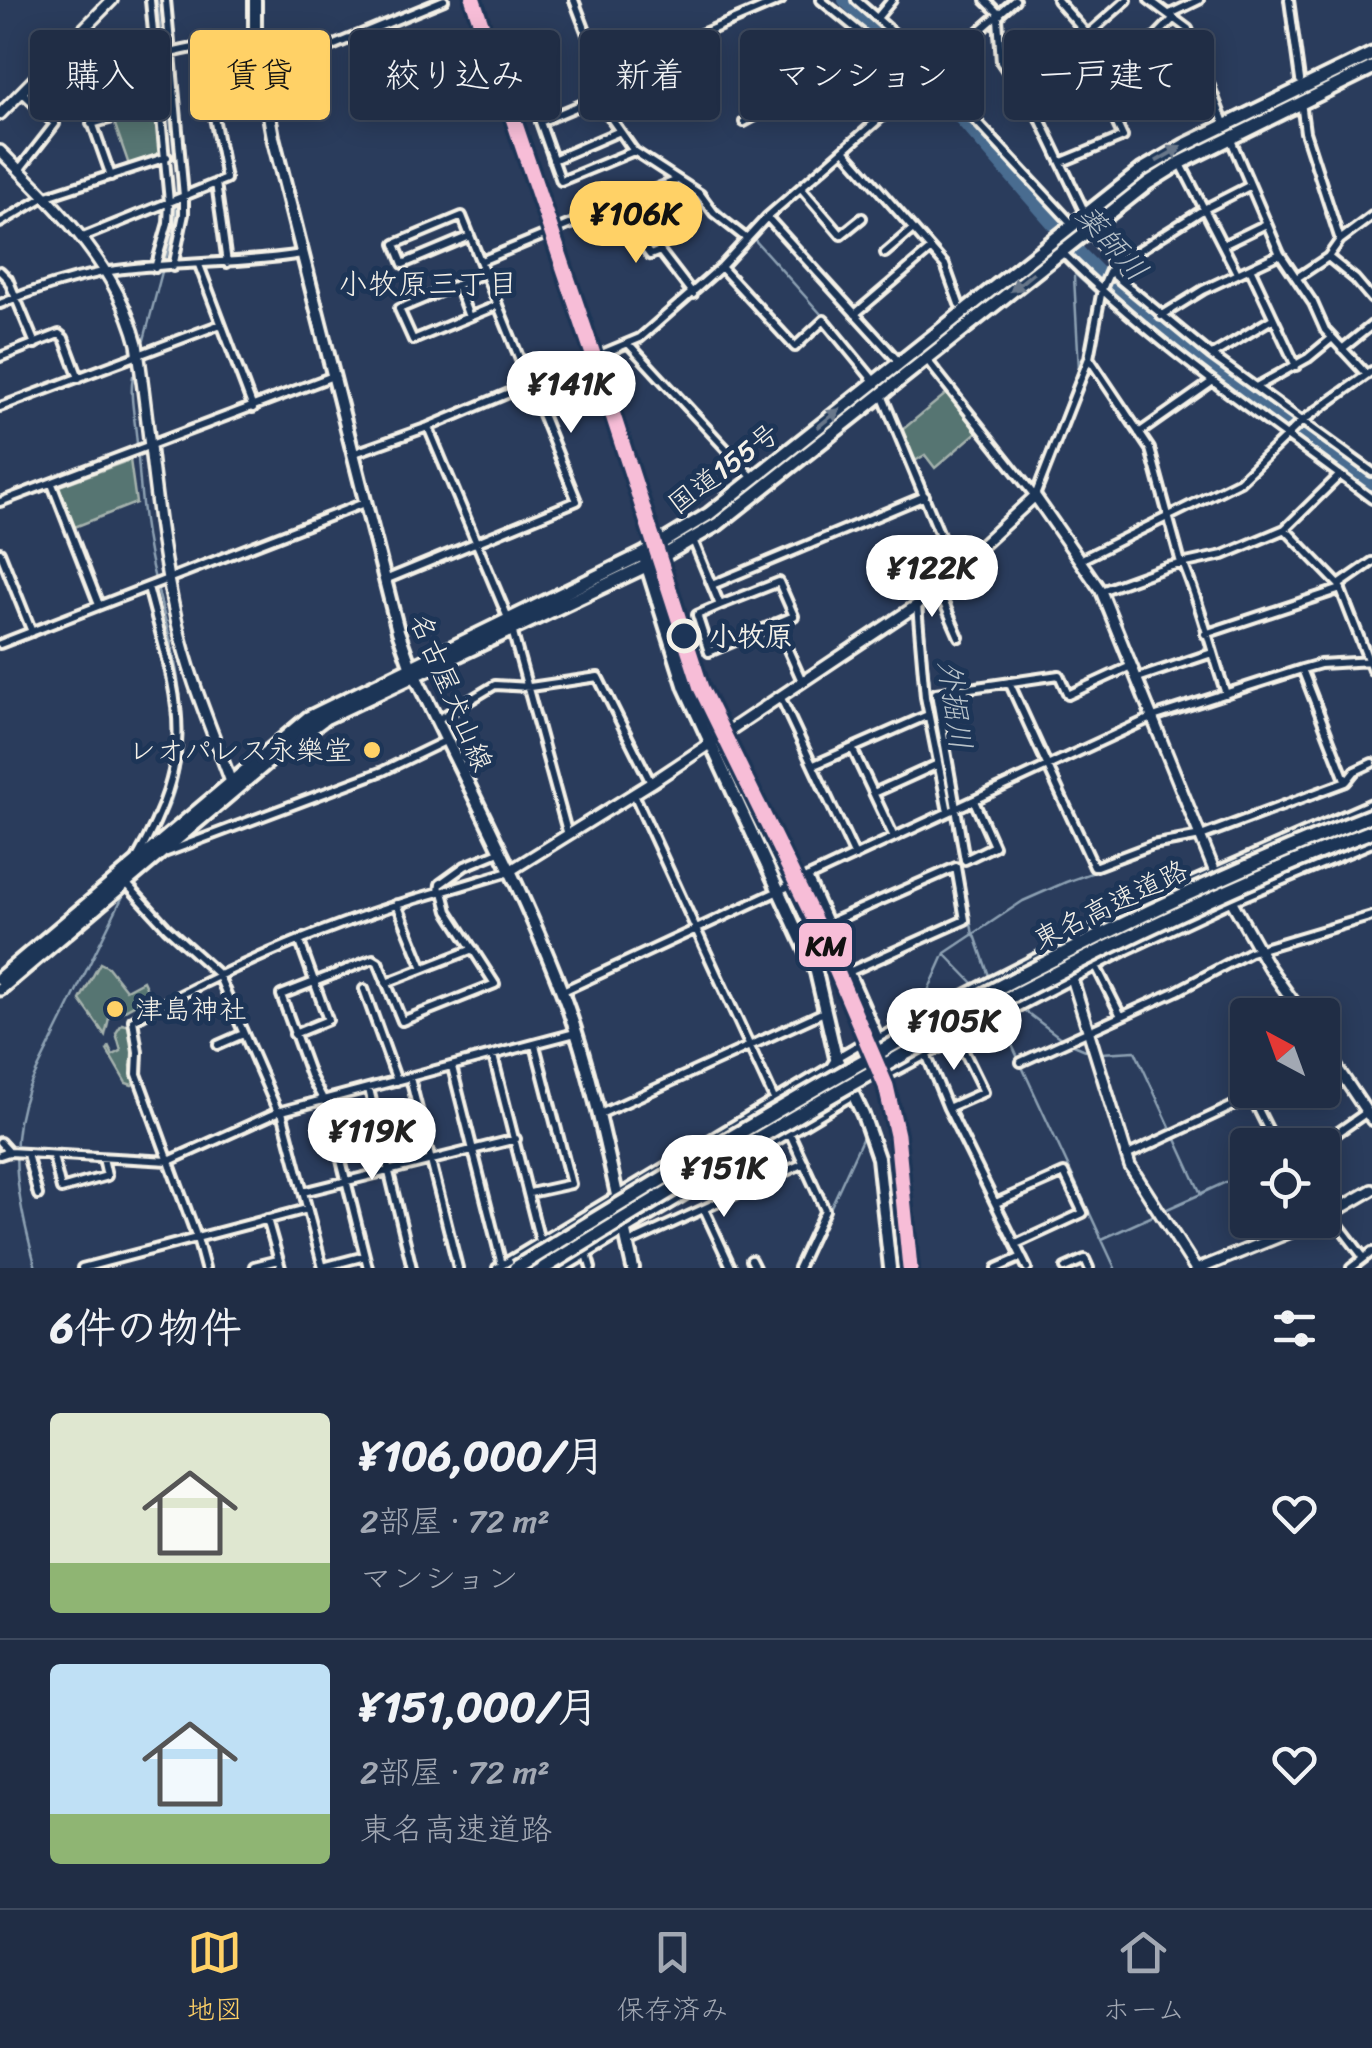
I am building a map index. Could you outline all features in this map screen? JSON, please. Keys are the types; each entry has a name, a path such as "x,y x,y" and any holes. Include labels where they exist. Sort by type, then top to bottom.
{"highway":[{"name":"国道155号","path":"0,978 308,718 718,524 1148,183 1228,131 1372,54"},
{"name":"国道155号","path":"644,560 754,479 1142,170 1372,68"},
{"name":"国道155号","path":"0,989 325,718 412,670"},
{"name":"東名高速道路","path":"505,1267 960,1006 1196,889 1372,815"},
{"name":"東名高速道路","path":"544,1268 810,1106 984,1010 1218,895 1372,831"}],"main road":[{"name":"名古屋犬山線","path":"255,0 255,30"},
{"name":"名古屋犬山線","path":"270,120 351,454 412,670 562,992 576,1033 633,1268"},
{"path":"644,560 676,666 816,972 836,1058 864,1115 878,1158 890,1268"}],"street":[{"path":"81,30 112,0"},
{"path":"150,0 154,30"},
{"path":"166,0 168,30"},
{"path":"330,46 444,0"},
{"path":"574,0 585,30"},
{"path":"711,30 781,0"},
{"path":"821,0 859,30"},
{"path":"856,0 889,30"},
{"path":"877,18 892,0"},
{"path":"205,1268 136,1074 138,1052 133,1020 218,974 397,904 508,872 651,783 917,605 1035,496 1088,358 1110,271 1109,256 1089,228 1041,122 1001,62 999,16 985,0"},
{"path":"983,30 1016,0"},
{"path":"1058,0 1083,30"},
{"path":"1093,30 1128,0"},
{"path":"1082,559 1240,481 1302,421 1369,373 1331,339 1298,277 1280,254 1188,29 1149,0"},
{"path":"1160,30 1172,16 1199,0"},
{"path":"1289,0 1300,80"},
{"path":"164,267 184,214 170,52 190,47"},
{"path":"0,114 30,83"},
{"path":"19,170 55,124 22,92"},
{"path":"1301,102 1305,132 1340,240"},
{"path":"580,104 540,122 561,181 634,151"},
{"path":"90,120 111,176"},
{"path":"91,124 106,120"},
{"path":"162,120 170,202 164,267"},
{"path":"83,237 226,179 215,120"},
{"path":"612,120 634,151 700,194 714,213 747,238"},
{"path":"744,122 748,120"},
{"path":"351,454 640,338 721,268 767,218 880,120"},
{"path":"976,120 1072,224"},
{"path":"1062,162 1123,137 1115,120"},
{"path":"553,160 620,132"},
{"path":"0,151 83,237 107,271 128,317 138,356 164,580 191,674 232,782"},
{"path":"845,151 948,269 959,304"},
{"path":"0,223 44,197 167,157"},
{"path":"1180,163 1237,273"},
{"path":"481,261 676,180"},
{"path":"216,183 228,263"},
{"path":"1110,271 1206,208 1249,186"},
{"path":"801,188 841,235 862,218"},
{"path":"615,207 650,255 660,251 692,294"},
{"path":"385,580 578,501 462,216 395,244 403,264 470,236"},
{"path":"1298,277 1328,257 1340,240 1372,217"},
{"path":"767,218 900,362"},
{"path":"1224,245 1266,224"},
{"path":"885,254 913,229"},
{"path":"855,314 931,248"},
{"path":"1061,251 1102,291 1213,381 1372,499"},
{"path":"0,304 59,282 107,271 303,254"},
{"path":"1161,316 1237,273 1280,254"},
{"path":"1328,257 1372,299"},
{"path":"200,265 253,408"},
{"path":"721,268 795,347 824,320 874,382"},
{"path":"1250,268 1296,366"},
{"path":"0,271 8,279 35,344"},
{"path":"1110,271 1211,355 1372,472"},
{"path":"485,273 399,309 412,340 499,305"},
{"path":"457,286 469,317"},
{"path":"1211,355 1272,319"},
{"path":"0,408 221,324"},
{"path":"1342,349 1371,328"},
{"path":"0,357 59,334 80,378"},
{"path":"1256,387 1296,366 1331,339"},
{"path":"628,344 754,479"},
{"path":"1088,358 1151,452 1165,516 1199,603 1226,694"},
{"path":"926,359 1035,496 1101,591 1214,870 1259,951 1291,998"},
{"path":"0,502 333,376"},
{"path":"1139,433 1213,381"},
{"path":"882,394 955,570"},
{"path":"428,426 510,624 568,836"},
{"path":"1101,591 1182,563 1223,554 1286,530 1340,474"},
{"path":"52,484 99,605"},
{"path":"712,585 925,496"},
{"path":"0,644 364,503"},
{"path":"562,992 1153,718 1302,668 1371,664 1340,587 1286,530"},
{"path":"692,539 720,605"},
{"path":"0,552 32,632"},
{"path":"1206,634 1340,587 1372,562"},
{"path":"779,582 794,616 709,652 697,615 720,605 779,582"},
{"path":"150,586 172,674 178,745 165,804 126,883 218,974 280,1112 323,1268 365,1256"},
{"path":"937,587 960,637"},
{"path":"917,605 925,698 948,812"},
{"path":"776,624 802,682"},
{"path":"1138,678 1212,654"},
{"path":"925,698 1059,675 1068,695 1132,665"},
{"path":"1302,668 1346,782"},
{"path":"437,720 495,685 530,688 598,678 651,783"},
{"path":"1008,682 1094,867 1152,845 1201,836 1346,782 1354,772 1372,763"},
{"path":"936,695 965,860 994,846 974,800"},
{"path":"780,696 854,856"},
{"path":"814,766 928,714"},
{"path":"160,854 384,771 446,741"},
{"path":"853,750 894,837"},
{"path":"874,793 938,764"},
{"path":"634,794 825,1210 798,1268"},
{"path":"808,877 879,1038 1103,922 1372,803"},
{"path":"884,1077 1123,952 1372,843"},
{"path":"368,1268 325,1100 280,996 373,959 378,962 402,1020 492,986 495,982 448,912 440,884 465,866 499,852"},
{"path":"829,923 956,867 965,920 850,971"},
{"path":"397,904 423,968"},
{"path":"1021,1062 1177,991 1250,952 1372,916"},
{"path":"1103,922 1123,952"},
{"path":"294,1034 328,1020 300,942"},
{"path":"1056,946 1072,978 1126,1156 1198,1268 1274,1238"},
{"path":"386,982 473,949"},
{"path":"1096,966 1121,1016"},
{"path":"364,989 398,1081"},
{"path":"597,1116 824,1012"},
{"path":"14,1153 168,1161 280,1112 576,1033"},
{"path":"218,1045 244,1034"},
{"path":"452,1067 505,1267 615,1194 830,1067 836,1058 878,1034"},
{"path":"948,1108 984,1092 957,1037"},
{"path":"530,1194 571,1184 536,1045"},
{"path":"926,1054 948,1108 1027,1268"},
{"path":"493,1056 540,1241"},
{"path":"1340,1077 1369,1111 1340,1131"},
{"path":"410,1078 458,1268"},
{"path":"369,1089 412,1268"},
{"path":"626,1237 718,1174 852,1095"},
{"path":"1126,1156 1230,1107"},
{"path":"303,1192 516,1139"},
{"path":"0,1142 14,1153 38,1195"},
{"path":"699,1144 718,1174"},
{"path":"53,1156 61,1189 107,1176 103,1158"},
{"path":"564,1268 587,1254 704,1209 804,1163"},
{"path":"996,1203 1064,1173 1083,1213 1016,1244"},
{"path":"1340,1209 1372,1190"},
{"path":"82,1268 307,1209"},
{"path":"704,1209 731,1267"},
{"path":"254,1266 279,1264 267,1219"},
{"path":"1340,1233 1364,1258"},
{"path":"1351,1268 1372,1252"},
{"path":"587,1254 591,1268"},
{"path":"997,1268 1022,1257"},
{"path":"1065,1268 1085,1259 1090,1268"}],"green space":[{"path":"159,120 164,155 129,165 114,122"},
{"path":"947,393 978,431 935,468 925,455 915,461 902,430"},
{"path":"130,460 136,503 72,528 59,486"},
{"path":"100,963 126,990 143,981 150,996 123,1011 120,998 108,998 105,1035 80,1000"},
{"path":"122,1024 130,1026 135,1041 131,1066 136,1082 132,1085 126,1083 107,1050 109,1047 113,1055 121,1051 116,1033"}],"waterway":[{"path":"157,0 177,179 176,225 165,261"},
{"name":"薬師川","path":"845,0 916,67 1082,256 1130,304 1372,486"},
{"path":"1294,0 1298,40"},
{"path":"616,120 652,159"},
{"path":"688,183 745,231"},
{"path":"753,238 871,370"},
{"name":"外掘川","path":"1079,262 1082,256"},
{"path":"144,340 163,268"},
{"path":"1075,274 1096,293"},
{"name":"外掘川","path":"1036,478 1079,369 1074,277"},
{"path":"1104,300 1207,383"},
{"path":"133,376 144,521 180,691 183,723 176,785 165,815"},
{"path":"1212,386 1248,411"},
{"path":"1295,446 1335,477"},
{"path":"1340,480 1372,505"},
{"name":"外掘川","path":"942,589 1019,520"},
{"path":"936,534 949,567"},
{"name":"外掘川","path":"936,594 923,613 931,698 973,935"},
{"path":"1210,839 1349,787 1362,771"},
{"path":"920,1009 945,953 1023,901 1156,850 1195,842"},
{"path":"36,1268 17,1178 21,1112 28,1089 125,892"},
{"path":"975,935 989,976"},
{"name":"外掘川","path":"946,955 973,983"},
{"path":"1021,1008 1062,1039"},
{"name":"外掘川","path":"1000,1019 1115,1268"},
{"path":"1069,1043 1088,1051"},
{"path":"1101,1053 1135,1051 1172,1131"},
{"path":"828,1213 863,1137"},
{"path":"1165,1210 1201,1194 1175,1137"},
{"path":"1202,1193 1230,1180"},
{"path":"1102,1239 1155,1215"},
{"path":"803,1268 826,1216"}],"transit line":[{"name":"KM","path":"473,0 701,688 816,923 886,1086 897,1135 910,1268"}],"place":[{"name":"小牧原","path":"684,636"},
{"name":"レオパレス永樂堂","path":"372,750"},
{"name":"津島神社","path":"115,1009"}],"district":[{"name":"小牧原三丁目","path":"428,284"}]}
